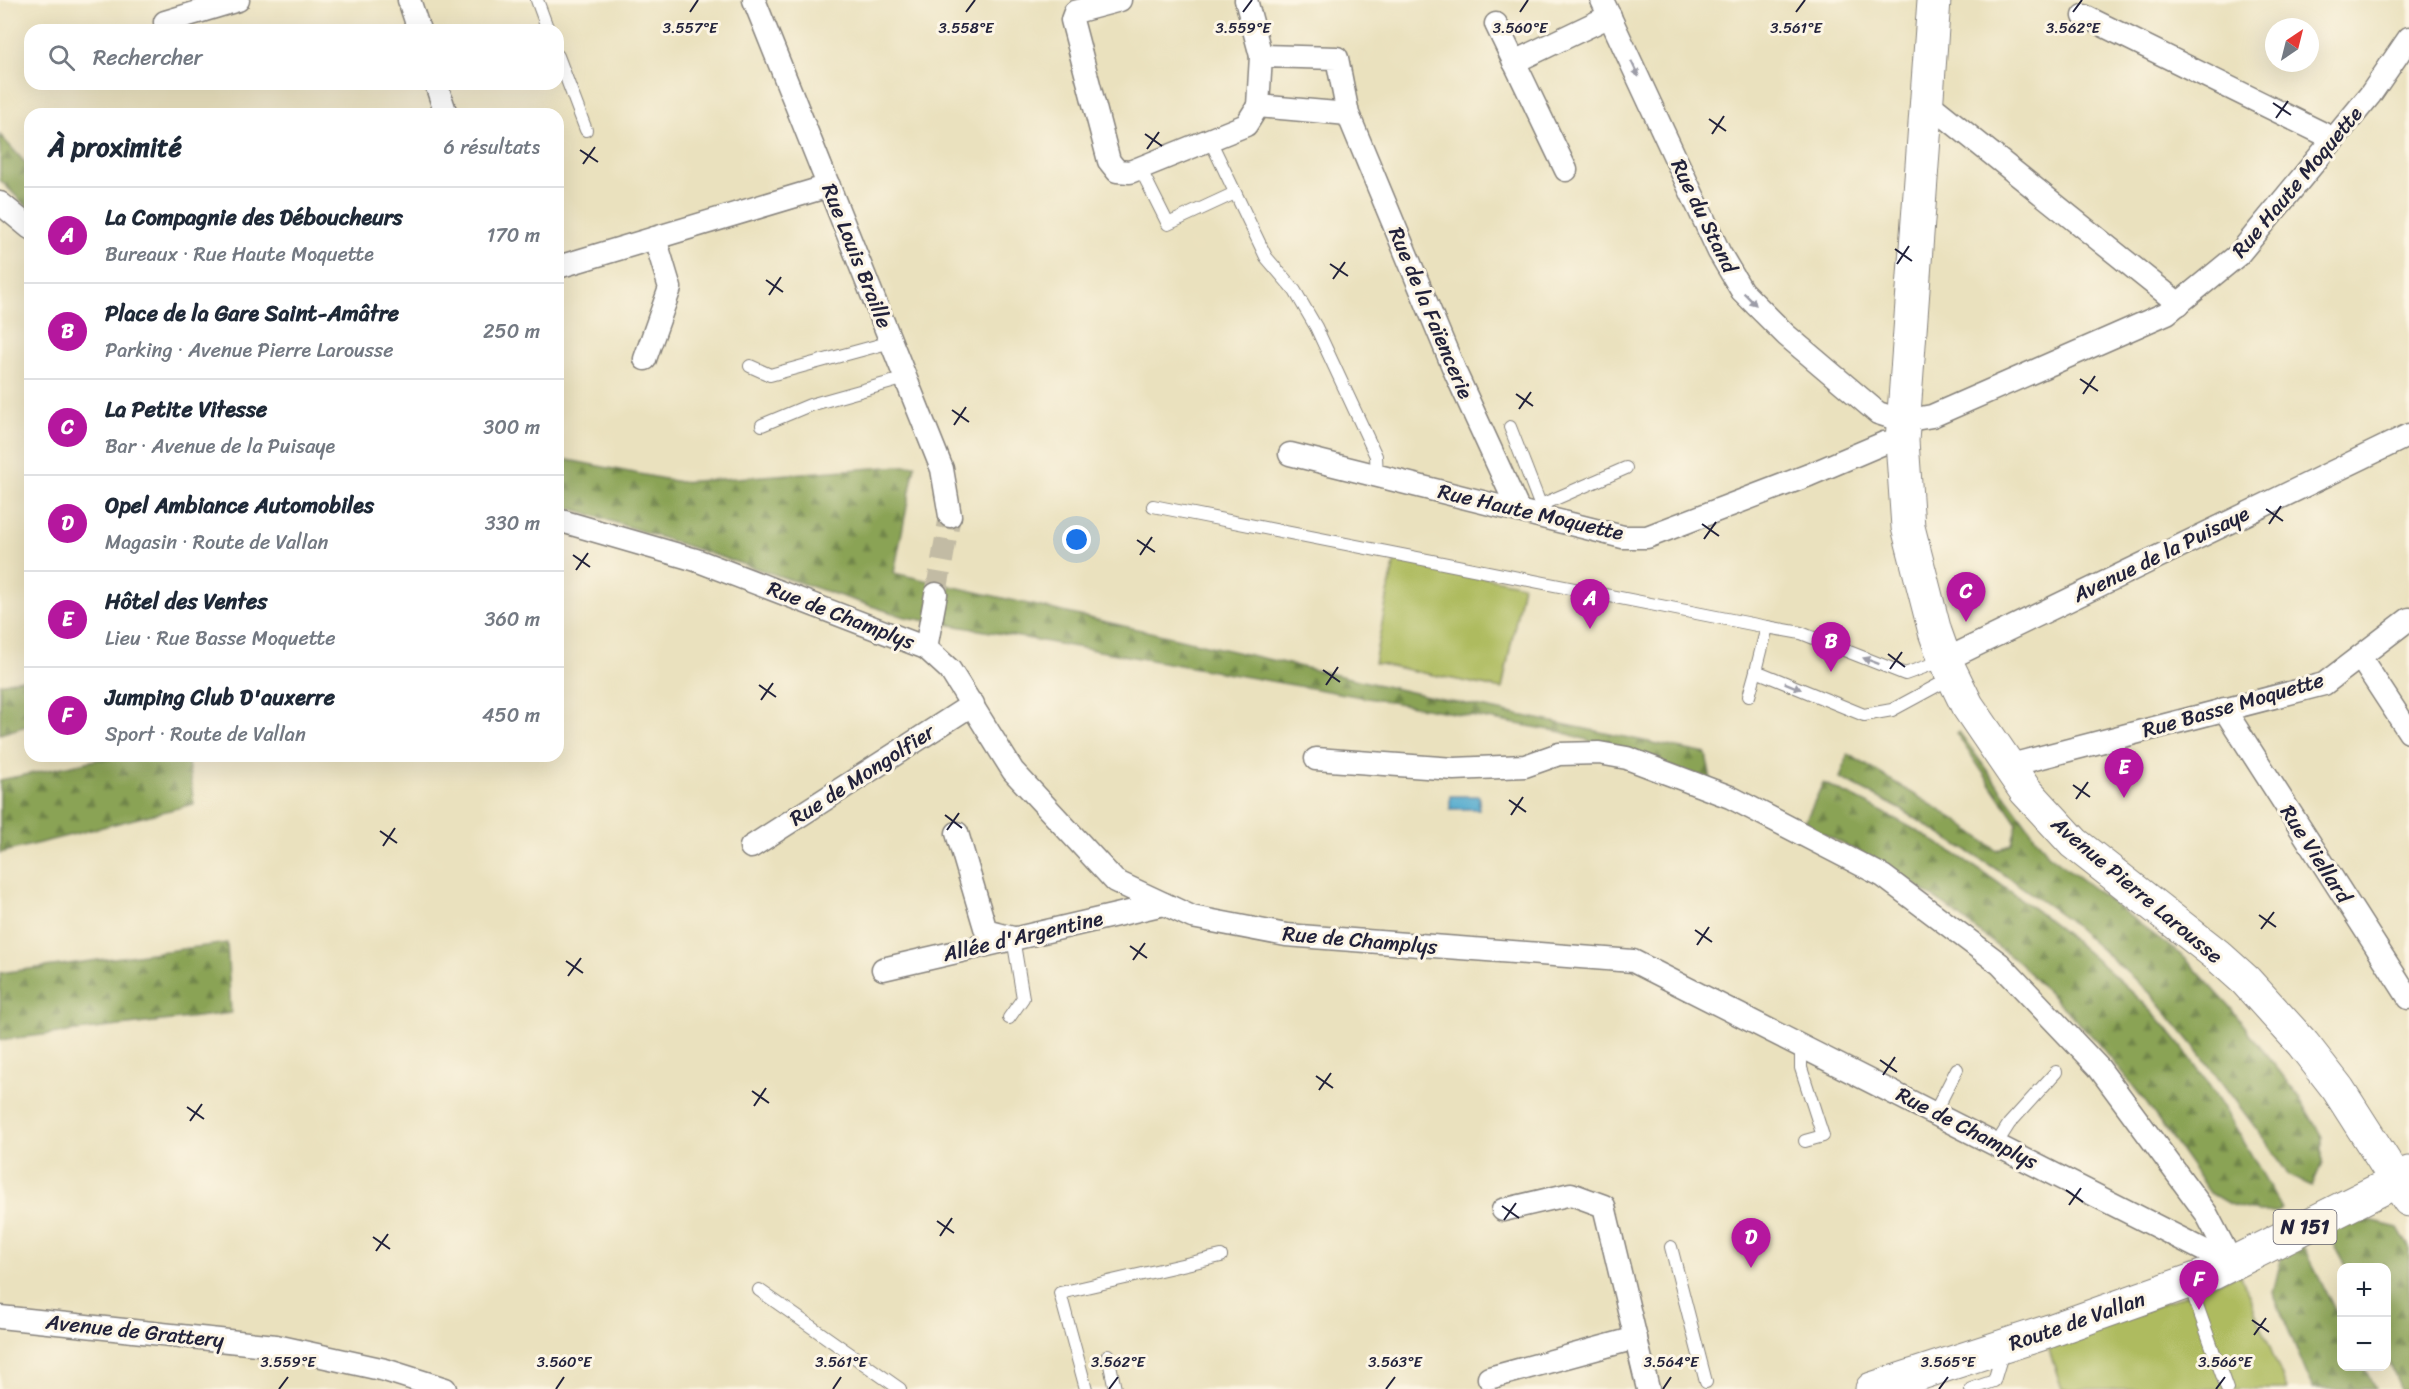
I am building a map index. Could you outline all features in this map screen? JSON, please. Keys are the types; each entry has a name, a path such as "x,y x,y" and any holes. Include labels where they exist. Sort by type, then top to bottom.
{"main road":[{"name":"Avenue Pierre Larousse","path":"1934,0 1903,431 1908,527 1935,632 1949,669 1968,705 2007,766 2031,798 2074,843 2217,955 2246,981 2274,1011 2338,1089 2406,1184"},
{"name":"N 151","path":"2212,1273 2350,1203 2406,1184"},
{"path":"2350,1203 2379,1207 2409,1218"},
{"name":"Route de Vallan","path":"1872,1389 2005,1346 2212,1273"}],"street":[{"path":"165,22 238,0"},
{"path":"409,0 417,24"},
{"name":"Rue Louis Braille","path":"754,0 942,469 950,516"},
{"path":"1120,0 1075,12 1072,20 1109,161 1117,171 1130,172 1246,125 1258,106 1261,56 1246,0"},
{"name":"Rue du Stand","path":"1514,62 1606,8 1719,252 1742,291 1786,335 1878,413 1903,431"},
{"path":"2084,16 2334,139"},
{"path":"1496,24 1566,170"},
{"name":"Rue Haute Moquette","path":"1290,454 1518,509 1543,511 1623,537 1647,537 1809,475 1884,443 1932,416 2167,313 2238,255 2370,95 2409,38"},
{"name":"Rue de la Faïencerie","path":"1261,56 1337,58 1348,114 1456,374 1518,509"},
{"path":"438,90 444,108"},
{"path":"1927,102 2179,304"},
{"path":"1258,106 1348,114"},
{"path":"564,265 829,186"},
{"path":"0,203 24,223"},
{"path":"645,359 670,288 655,238"},
{"name":"Avenue de la Puisaye","path":"1949,669 2409,435"},
{"name":"Rue de Champlys","path":"564,522 696,560 926,648 950,670 1013,771 1115,880 1192,917 1286,935 1633,961 1997,1143 2212,1273"},
{"path":"926,648 936,594"},
{"name":"Rue Basse Moquette","path":"2007,766 2324,684 2409,619"},
{"path":"2360,657 2409,732"},
{"name":"Rue de Mongolfier","path":"752,847 973,704"},
{"name":"Rue Viellard","path":"2224,709 2409,998"},
{"path":"1316,759 1454,769 1525,766 1559,754 1599,753 1627,758 1730,797 1883,876 2000,964 2099,1068 2206,1213 2212,1273"},
{"path":"957,833 986,931 1013,938"},
{"name":"Allée d'Argentine","path":"883,969 1164,904"},
{"path":"1503,1210 1571,1194 1604,1206 1648,1389"},
{"name":"Avenue de Grattery","path":"0,1317 276,1346 388,1379 445,1389"},
{"path":"1489,1378 1636,1338"}],"lane":[{"path":"537,0 546,24"},
{"path":"564,72 586,130"},
{"path":"1210,140 1266,257 1295,291 1316,327 1376,456 1377,475"},
{"path":"1140,168 1168,224 1235,193"},
{"path":"750,366 770,375 891,342"},
{"path":"762,425 810,405 906,378"},
{"path":"1510,428 1543,511 1626,468"},
{"path":"1153,506 1800,633 1905,674 1949,669"},
{"path":"1749,696 1767,627"},
{"path":"1756,671 1864,715 1892,710 1949,669"},
{"path":"1009,1018 1023,998 1013,938"},
{"path":"1800,1044 1801,1068 1823,1136 1805,1141"},
{"path":"1935,1112 1958,1069"},
{"path":"1997,1143 2009,1124 2056,1072"},
{"path":"1671,1247 1706,1382"},
{"path":"1086,1389 1060,1293 1221,1256"},
{"path":"2212,1273 2227,1389"},
{"path":"759,1290 900,1389"},
{"path":"1971,1389 1994,1381 2005,1346"},
{"path":"1108,1355 1115,1389"}],"green space":[{"path":"0,135 24,161 24,204 0,180"},
{"path":"564,459 680,482 915,465 894,573 1428,696 1706,754 1711,780 1562,732 905,617 564,506"},
{"path":"1395,559 1523,585 1502,689 1374,663"},
{"path":"24,678 24,727 0,734 0,684"},
{"path":"1959,732 2048,854 2186,959 2229,1006 2297,1094 2322,1137 2322,1163 2312,1186 2289,1176 2198,1051 2150,993 2067,919 1999,871 1902,810 1840,778 1848,754 1955,819 1997,851 2012,843 2017,823 1956,733"},
{"path":"86,762 188,762 194,804 0,853 0,780"},
{"path":"1823,783 1897,820 1968,862 2036,910 2134,993 2165,1026 2198,1069 2228,1115 2282,1209 2276,1212 2257,1212 2229,1204 2210,1193 2145,1101 2098,1042 2020,964 1946,906 1883,864 1804,824"},
{"path":"227,943 231,1013 0,1040 0,973"},
{"path":"2361,1219 2398,1228 2409,1247 2409,1389 2401,1389 2391,1366 2391,1263 2344,1263 2326,1230 2342,1223"},
{"path":"2301,1242 2337,1314 2337,1371 2366,1371 2375,1389 2313,1389 2273,1293 2282,1255"},
{"path":"2240,1274 2287,1389 2062,1389 2048,1347"}],"water":[{"path":"1450,796 1479,796 1479,809 1450,809"}],"tunnel":[{"path":"936,594 950,516"}],"place":[{"name":"La Petite Vitesse","path":"1966,622"},
{"name":"La Compagnie des Déboucheurs","path":"1590,629"},
{"name":"Place de la Gare Saint-Amâtre","path":"1831,672"},
{"name":"Hôtel des Ventes","path":"2124,798"},
{"name":"Opel Ambiance Automobiles","path":"1751,1268"},
{"name":"Jumping Club D'auxerre","path":"2199,1310"}]}
